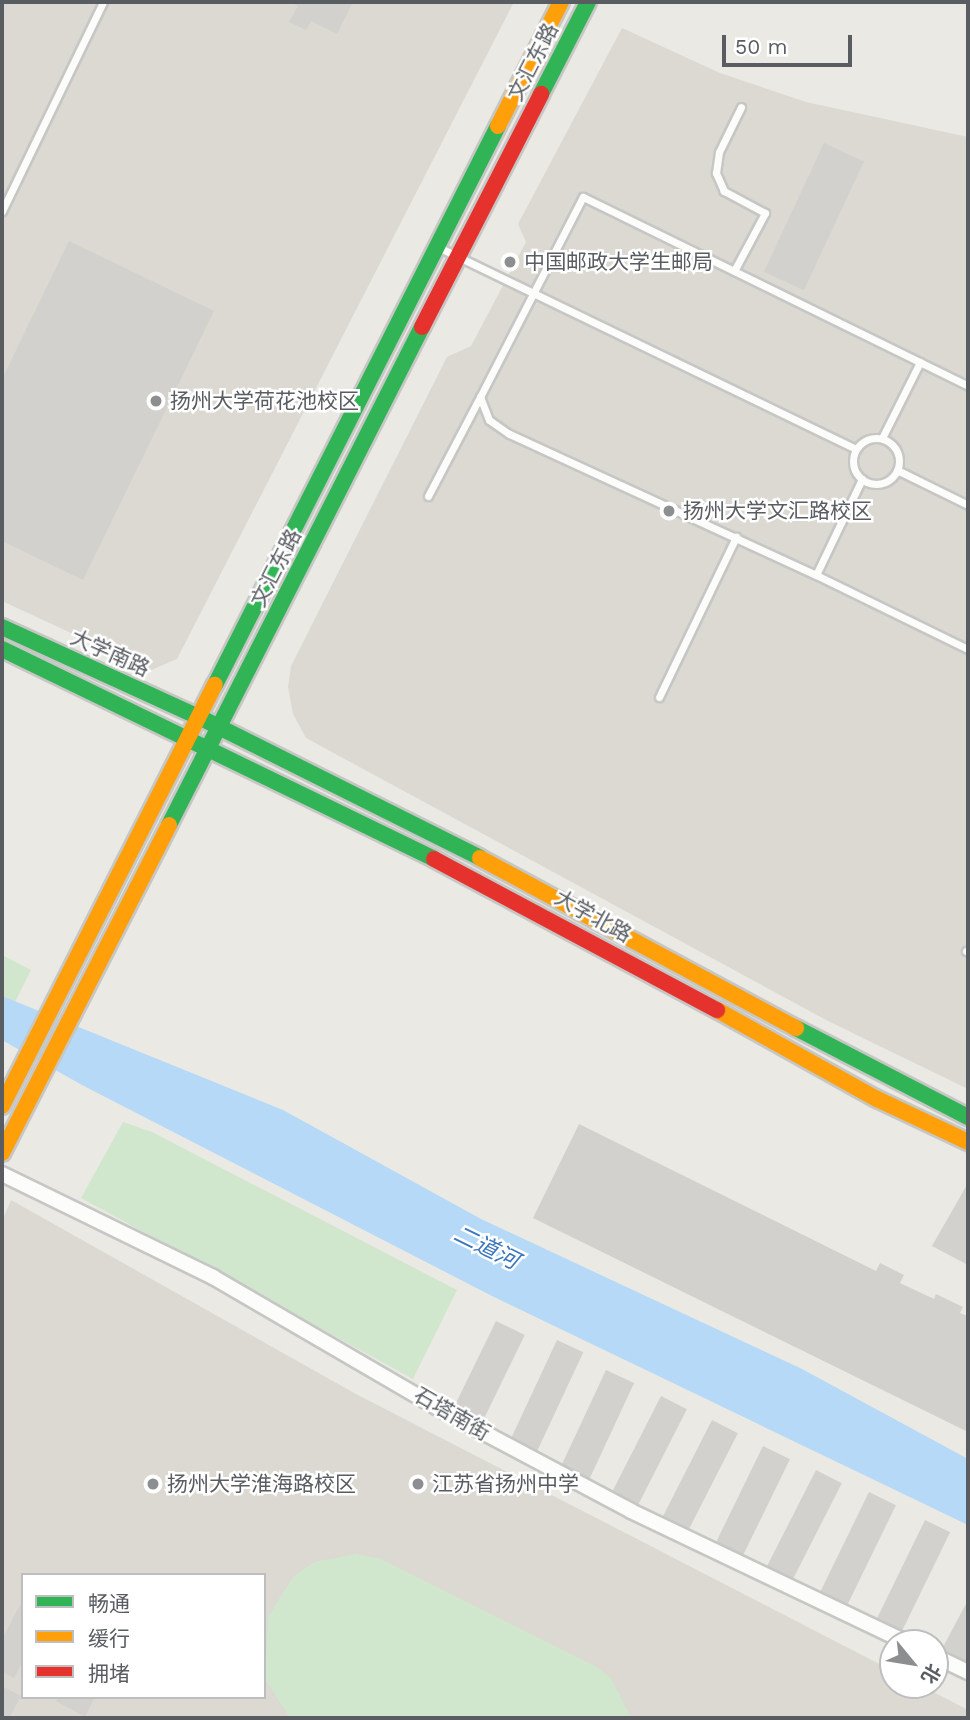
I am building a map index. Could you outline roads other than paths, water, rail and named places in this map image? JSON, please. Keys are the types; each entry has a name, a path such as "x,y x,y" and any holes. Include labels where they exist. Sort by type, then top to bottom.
{"main road":[{"name":"文汇东路","path":"2,1106 191,738 561,2"},
{"name":"文汇东路","path":"2,1153 76,1003 210,747 588,2"},
{"name":"大学南路","path":"2,627 201,718"},
{"name":"大学南路","path":"2,649 191,738"},
{"name":"大学北路","path":"201,718 542,889 896,1083 968,1117"},
{"name":"大学北路","path":"191,738 527,904 877,1099 968,1142"}],"street":[{"name":"石塔南街","path":"2,1174 213,1277 447,1413 631,1511 879,1629"},
{"path":"949,1663 968,1672"}],"lane":[{"path":"2,211 103,2"},
{"path":"734,271 765,213 724,191 716,173 719,152 741,107"},
{"path":"428,496 583,197 968,386"},
{"path":"436,247 856,449"},
{"path":"882,438 919,362"},
{"path":"480,397 489,420 509,434 736,537 968,649"},
{"path":"882,438 895,448 897,470 878,484 862,479 854,466 856,449 867,440 882,438"},
{"path":"897,470 968,505"},
{"path":"816,575 862,479"},
{"path":"659,697 736,537"}],"water":[{"name":"二道河","path":"2,996 283,1110 481,1219 802,1369 968,1459 968,1525 494,1297 82,1085 2,1040"}],"place":[{"name":"中国邮政大学生邮局","path":"510,262"},
{"name":"扬州大学荷花池校区","path":"156,401"},
{"name":"扬州大学文汇路校区","path":"669,511"},
{"name":"扬州大学淮海路校区","path":"153,1484"},
{"name":"江苏省扬州中学","path":"418,1484"}]}
